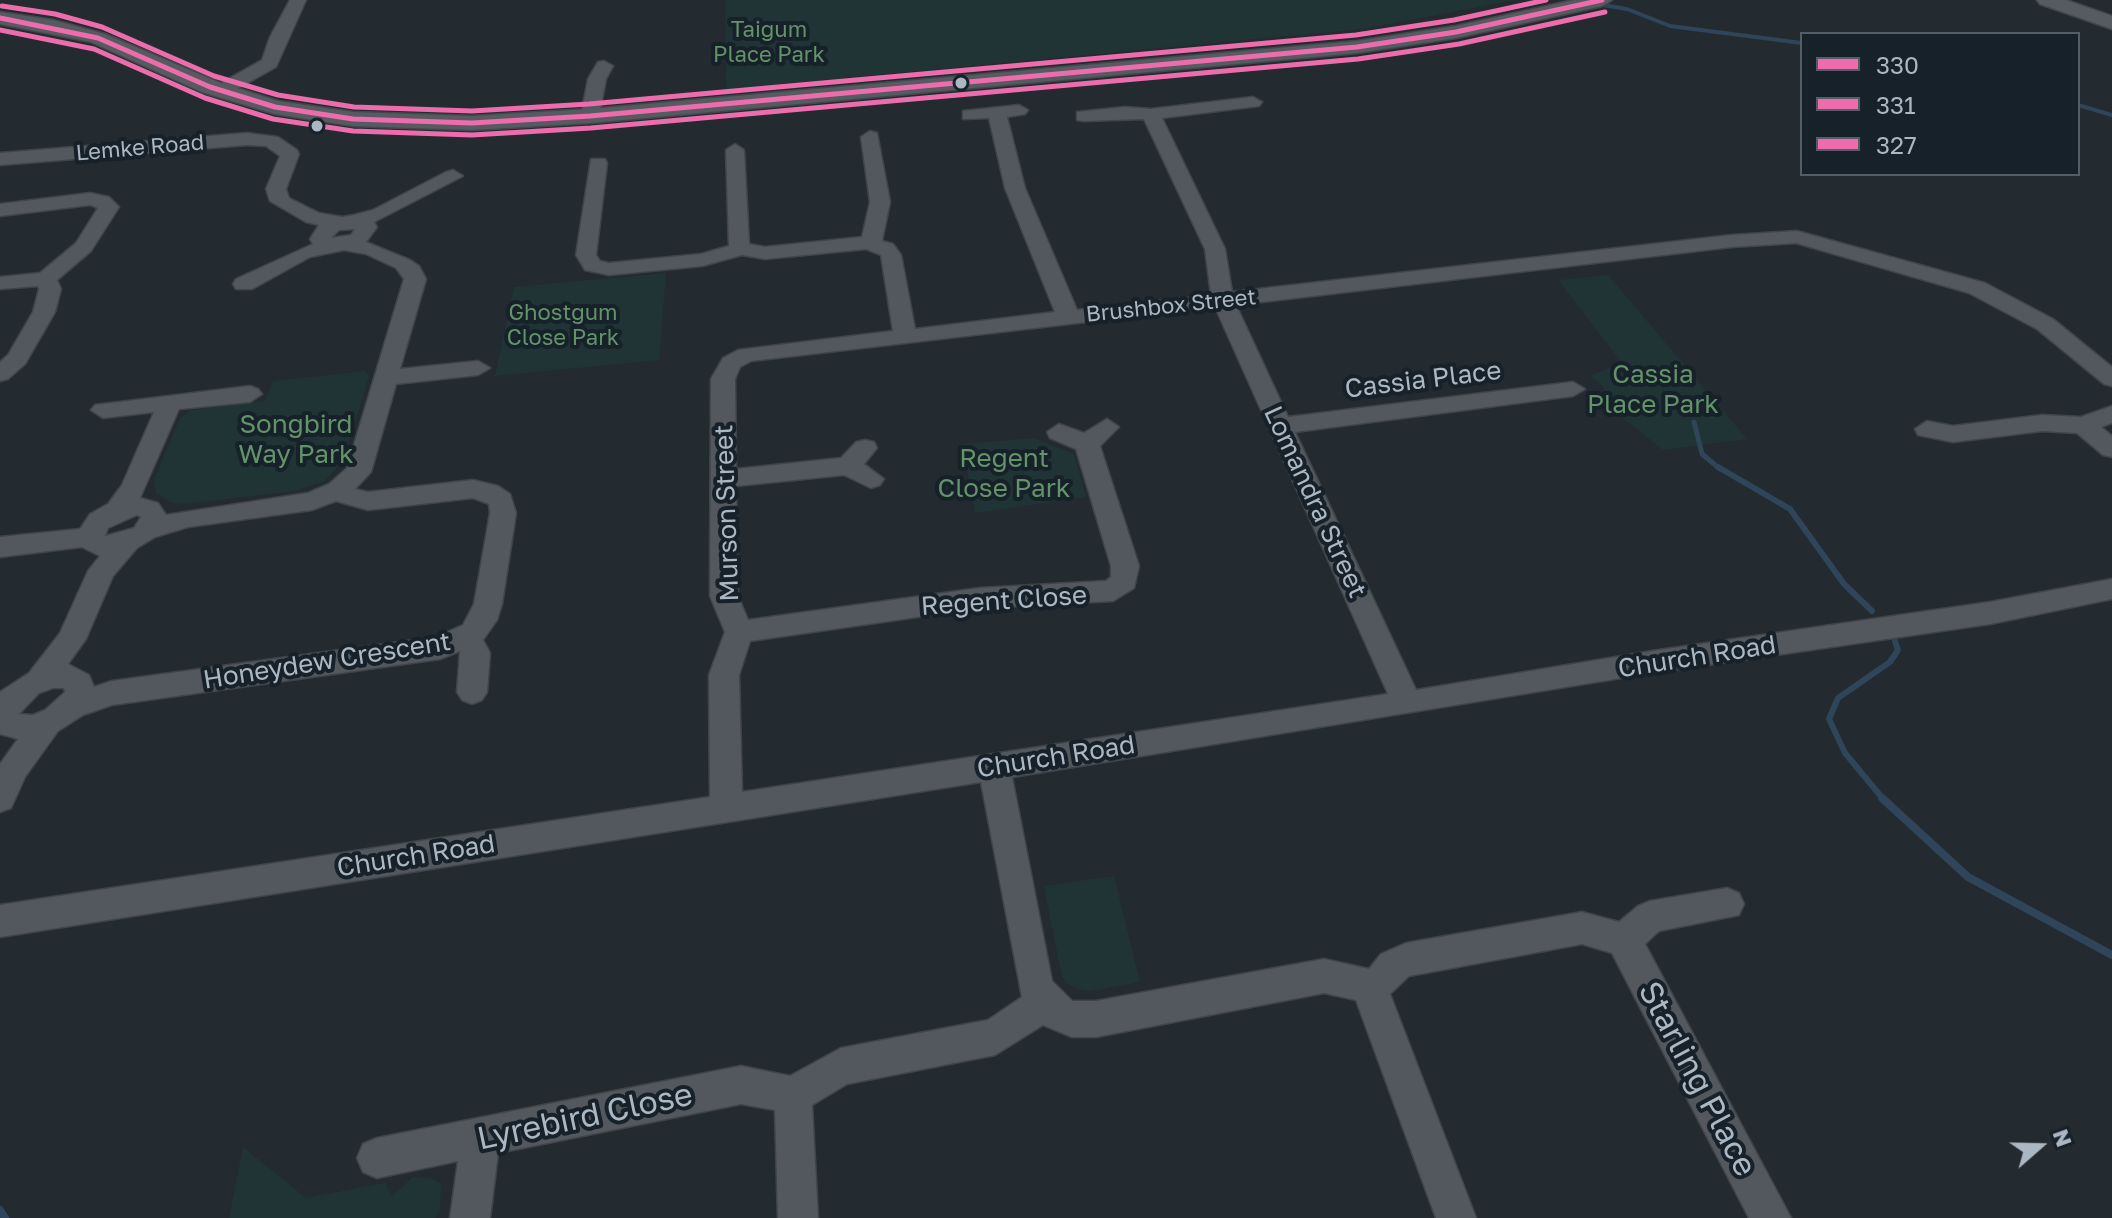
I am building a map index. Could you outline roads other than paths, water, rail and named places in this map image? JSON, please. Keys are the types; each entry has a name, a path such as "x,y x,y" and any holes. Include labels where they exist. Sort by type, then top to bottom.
{"main road":[{"path":"0,18 53,26 111,43 287,109 353,119 472,123 1357,47 1456,32 1549,7 1602,0"},
{"path":"2047,0 2112,23"},
{"path":"2071,0 2112,15"},
{"path":"0,7 75,19 119,31 229,87"}],"street":[{"path":"229,87 270,63 281,32 298,0"},
{"path":"591,112 604,66"},
{"path":"1083,116 1125,112 1151,114 1253,102"},
{"path":"969,115 1019,110"},
{"path":"997,112 1015,188 1051,268 1068,317"},
{"name":"Lomandra Street","path":"1151,114 1215,249 1223,301 1407,703"},
{"path":"869,132 880,202 871,244"},
{"name":"Lemke Road","path":"0,159 247,139 280,144 290,157 276,197 346,232"},
{"path":"735,145 737,240 741,249"},
{"path":"619,152 589,160 586,255 592,266 609,269 702,260 741,249 765,253 871,244 886,248 891,255 905,336"},
{"path":"242,283 346,232 444,172 472,185"},
{"path":"0,210 90,199 108,205 106,215 84,247 46,279 0,283"},
{"path":"0,547 120,527 303,503 338,490 361,466 415,275 408,267 346,232"},
{"name":"Brushbox Street","path":"735,360 761,352 1732,241 1797,237 1999,298 2045,324 2112,379"},
{"path":"0,374 17,359 44,312 50,289 46,279"},
{"name":"Murson Street","path":"726,809 724,675 739,632 724,596 723,379 735,360"},
{"path":"388,378 478,368"},
{"name":"Cassia Place","path":"1280,426 1573,389"},
{"path":"103,410 250,394"},
{"path":"6,711 40,679 72,639 170,403"},
{"path":"1927,429 1953,434 2042,423 2083,425 2112,414"},
{"path":"2083,425 2112,449"},
{"name":"Regent Close","path":"739,632 980,598 1102,594 1117,589 1126,571 1097,436 1059,432"},
{"path":"723,479 856,457 871,479"},
{"name":"Honeydew Crescent","path":"74,690 112,693 440,648 467,637 485,614 503,513 501,500 489,492 473,489 368,501 338,490"},
{"name":"Church Road","path":"0,921 1407,703 1652,662 1990,613 2112,589"},
{"path":"467,637 476,653 472,692"},
{"path":"0,798 13,769 74,690 72,639"},
{"path":"40,679 74,690"},
{"path":"6,711 47,724"},
{"path":"6,711 13,769"},
{"path":"994,767 1033,978 1044,1003 1064,1016 1084,1021 1324,976 1369,986 1383,980 1393,966 1406,960 1577,929 1624,940 1650,917 1727,904"},
{"name":"Starling Place","path":"1624,940 1771,1218"},
{"path":"1369,986 1456,1218"},
{"path":"798,1218 793,1095 841,1067 995,1037 1044,1003"},
{"name":"Lyrebird Close","path":"377,1158 741,1085 793,1095"},
{"path":"470,1218 480,1139"}],"waterway":[{"path":"1597,4 1627,9 1670,26 1800,43"},
{"path":"2080,106 2112,115"},
{"path":"1694,422 1702,454 1720,469"},
{"path":"1718,467 1790,509 1844,584 1872,611"},
{"path":"1883,799 1845,753 1829,719 1838,698 1890,662 1898,650 1895,641"},
{"path":"1883,799 1968,877 2112,955"},
{"path":"0,1210 5,1218"}],"park label":[{"name":"Taigum Place Park","path":"769,42"},
{"name":"Ghostgum Close Park","path":"563,326"},
{"name":"Cassia Place Park","path":"1653,390"},
{"name":"Songbird Way Park","path":"296,440"},
{"name":"Regent Close Park","path":"1004,474"}]}
